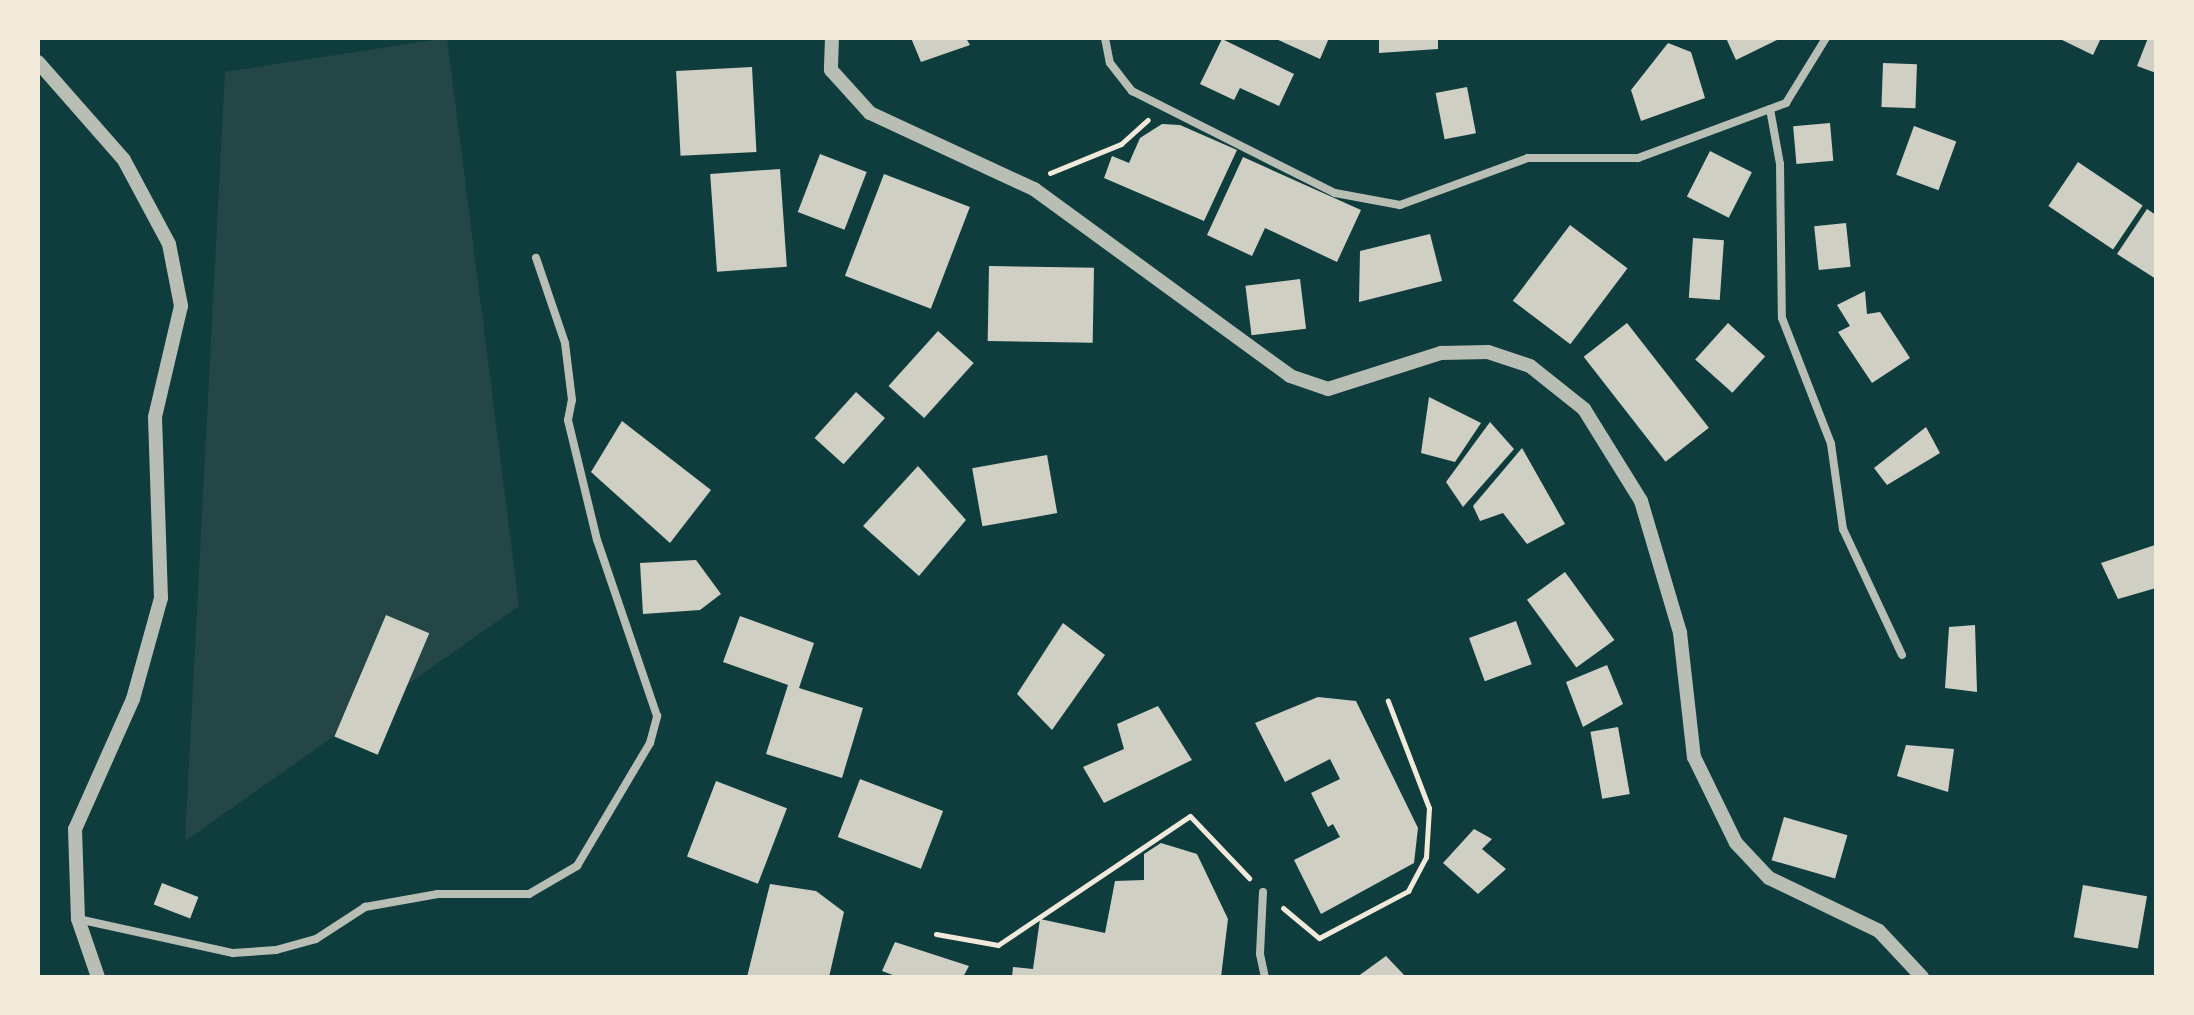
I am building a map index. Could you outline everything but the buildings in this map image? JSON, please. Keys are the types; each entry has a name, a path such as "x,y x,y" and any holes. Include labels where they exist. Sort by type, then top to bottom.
{"street":[{"path":"832,38 831,70 870,113 1034,189 1290,376 1328,389 1441,353 1488,352 1530,366 1584,409 1641,501 1680,633 1694,757 1736,843 1769,878 1879,931 1922,977"},
{"path":"1105,38 1110,63 1132,91 1335,193 1400,205 1528,158 1638,158 1786,103 1826,38"},
{"path":"38,62 124,160 169,244 181,306 155,417 161,598 133,699 75,829 78,919 98,977"},
{"path":"1770,109 1780,164 1782,318 1831,444 1843,529 1902,655"},
{"path":"78,919 233,953 276,950 316,939 365,907 438,894 529,894 577,866 650,743 657,716 597,540 568,420 565,343 536,258"},
{"path":"1263,892 1260,954 1265,977"}],"path":[{"path":"1034,189 1057,166 1121,144 1165,108"},
{"path":"936,934 998,945 1190,816 1263,892 1319,938 1408,891 1426,857 1429,808 1388,701"}],"shaded area":[{"path":"447,38 519,606 185,841 225,72"}]}
